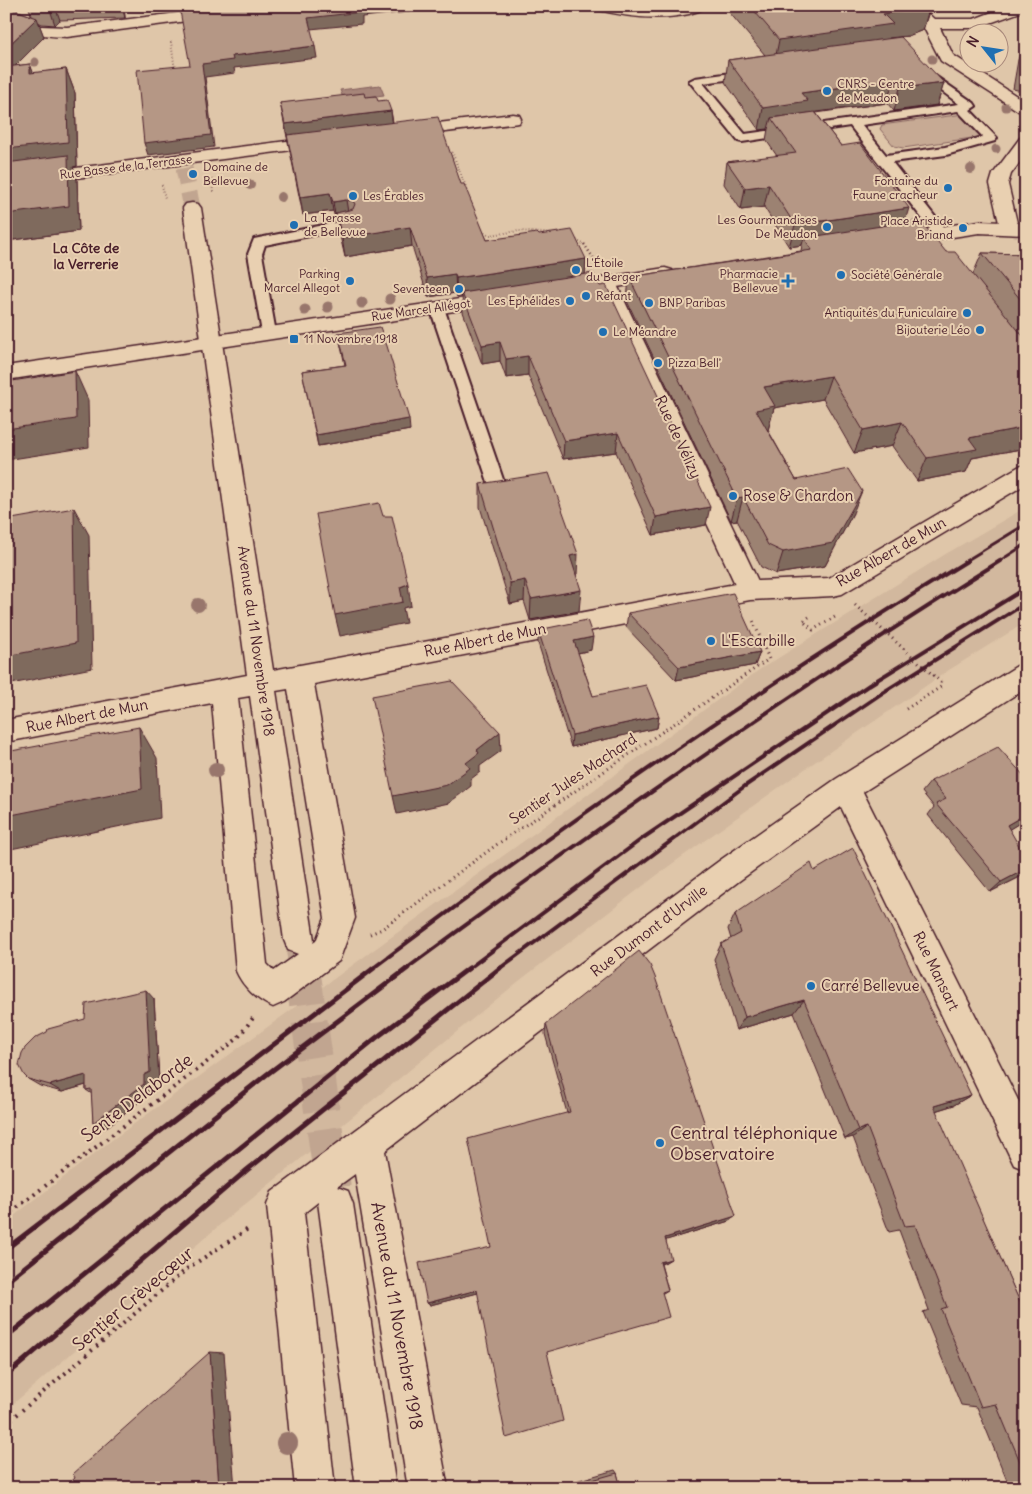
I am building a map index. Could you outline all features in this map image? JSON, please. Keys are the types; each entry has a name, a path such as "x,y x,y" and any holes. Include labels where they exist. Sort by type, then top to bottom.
{"street":[{"path":"24,6 21,15 25,23 44,31 67,32 269,6"},
{"path":"600,6 637,13 660,14 685,11 699,6"},
{"path":"910,6 930,24 947,58 1026,109"},
{"path":"930,24 976,23 1023,6"},
{"path":"386,134 513,119"},
{"name":"Rue Basse de la Terrasse","path":"6,182 184,157 339,140"},
{"path":"879,242 934,239 979,227 1018,228 998,184 1002,174 1026,142"},
{"name":"Avenue du 11 Novembre 1918","path":"192,208 299,940"},
{"name":"Rue Marcel Allégot","path":"6,373 684,271"},
{"name":"Rue de Vélizy","path":"606,283 750,591"},
{"name":"Rue Albert de Mun","path":"6,731 750,591 834,587 1026,473"},
{"name":"Rue Dumont d'Urville","path":"285,1205 729,871 846,788 1026,674"},
{"path":"224,690 252,971 273,991 328,951 340,918 299,675"},
{"name":"Rue Mansart","path":"846,788 1026,1153"},
{"name":"Avenue du 11 Novembre 1918","path":"367,1145 428,1488"},
{"path":"335,1204 376,1488"},
{"path":"285,1205 315,1488"}],"lane":[{"path":"898,53 970,106 853,122 742,138 695,81 898,53"},
{"path":"883,159 946,151 991,138 962,108"},
{"path":"853,122 883,159 934,239"},
{"path":"269,333 256,254 259,242 349,224"},
{"path":"437,308 500,491"}],"path":[{"path":"168,19 175,77"},
{"path":"449,144 469,197"},
{"path":"479,223 482,232 490,235 519,231 556,234"},
{"path":"573,238 587,246 606,283"},
{"name":"Sentier Jules Machard","path":"328,951 382,929 500,843 769,659 752,621 750,591"},
{"path":"855,605 944,685 898,714"},
{"name":"Sente Delaborde","path":"6,1216 237,1039 273,991"},
{"name":"Sentier Crèvecœur","path":"6,1424 188,1268 285,1205"}],"shaded area":[{"path":"380,85 384,95 344,100 340,90"},
{"path":"964,114 986,136 903,148 894,146 880,129 882,125"},
{"path":"1026,507 1026,622 949,670 809,766 669,866 519,981 222,1223 6,1410 6,1222 112,1140 759,670 944,555"}],"building":[{"path":"6,6 12,6 18,11 37,18 6,48"},
{"path":"220,6 359,6 361,12 308,18 315,46 232,56 233,60 202,64 211,135 144,143 137,70 190,65 180,11"},
{"path":"750,6 927,6 915,10 883,14 893,24 779,40"},
{"path":"901,37 944,83 900,88 893,80 801,93 808,101 763,108 728,60"},
{"path":"1026,41 1026,72 1020,71"},
{"path":"30,64 30,73 66,69 68,142 6,149 6,67"},
{"path":"364,93 365,97 376,96 378,101 387,100 391,111 285,124 280,103"},
{"path":"815,112 841,146 860,143 909,208 795,225 769,185 745,188 727,162 796,153 771,118"},
{"path":"438,117 461,184 464,184 487,240 572,230 586,259 456,278 455,274 427,278 410,227 342,238 336,213 353,209 355,204 353,201 333,202 330,193 300,197 287,135"},
{"path":"68,155 69,206 6,214 6,163"},
{"path":"920,220 946,252 955,252 1026,340 1026,398 1020,400 1026,407 1026,427 969,438 977,449 927,458 902,422 863,430 831,376 764,387 775,406 756,410 796,480 848,469 862,491 833,543 783,552 768,545 743,497 737,498 629,277 812,250 804,238"},
{"path":"982,253 1026,254 1026,306"},
{"path":"593,273 600,286 606,285 710,507 656,517 618,433 564,441 528,356 506,359 500,342 482,345 462,293"},
{"path":"380,327 409,419 316,435 302,371 346,365 338,333"},
{"path":"75,371 76,419 6,429 6,382"},
{"path":"549,473 578,554 570,556 581,590 531,599 525,580 510,583 480,484"},
{"path":"379,503 383,516 392,516 408,584 400,587 403,602 335,615 316,514"},
{"path":"74,508 76,643 6,656 6,520"},
{"path":"733,593 760,652 679,667 628,613"},
{"path":"587,620 593,637 574,641 593,696 646,685 659,716 572,735 538,630"},
{"path":"452,681 500,732 477,750 479,753 466,763 470,768 447,785 393,796 372,696"},
{"path":"139,727 142,789 6,816 6,752"},
{"path":"998,747 1026,778 1026,814 1007,825 1026,858 1026,869 1001,882 936,804 946,799 931,781"},
{"path":"853,848 971,1095 934,1106 1026,1316 1026,1476 996,1404 981,1407 941,1309 947,1307 915,1225 905,1226 867,1127 858,1130 804,1000 745,1017 721,944 741,933 735,914 811,863 814,871"},
{"path":"639,951 650,965 655,977 736,1216 665,1238 671,1259 660,1262 668,1290 662,1292 669,1317 547,1352 563,1421 506,1438 477,1290 427,1303 419,1263 491,1247 468,1139 570,1112 546,1024"},
{"path":"146,990 150,1072 144,1075 144,1084 93,1123 91,1089 86,1090 86,1075 50,1085 28,1079 24,1075 19,1065 22,1053 35,1038 47,1032 48,1029 85,1019 86,1004"},
{"path":"210,1352 219,1488 64,1488 75,1478 73,1474"},
{"path":"617,1473 621,1488 564,1488"}],"tunnel":[{"path":"184,168 192,208"},
{"path":"300,950 303,969"},
{"path":"302,968 333,1188"}],"railway":[{"path":"964,562 1026,524"},
{"path":"998,562 1026,544"},
{"path":"372,969 591,809 739,707 890,608 967,561"},
{"path":"406,969 625,811 773,708 1000,561"},
{"path":"468,969 643,838 869,685 1026,588"},
{"path":"499,969 745,786 882,693 1026,603"},
{"path":"6,1249 374,968"},
{"path":"6,1282 266,1075 408,968"},
{"path":"6,1337 376,1038 469,968"},
{"path":"6,1376 247,1170 500,968"}],"place":[{"name":"CNRS - Centre de Meudon","path":"827,91"},
{"name":"Domaine de Bellevue","path":"193,174"},
{"name":"Fontaine du Faune cracheur","path":"948,188"},
{"name":"Les Érables","path":"353,196"},
{"name":"La Terasse de Bellevue","path":"294,225"},
{"name":"Les Gourmandises De Meudon","path":"827,227"},
{"name":"Place Aristide Briand","path":"963,228"},
{"name":"L'Étoile du Berger","path":"576,270"},
{"name":"Société Générale","path":"841,275"},
{"name":"Parking Marcel Allegot","path":"350,281"},
{"name":"Pharmacie Bellevue","path":"788,281"},
{"name":"Seventeen","path":"459,289"},
{"name":"Refant","path":"586,296"},
{"name":"Les Ephélides","path":"570,301"},
{"name":"BNP Paribas","path":"649,303"},
{"name":"Antiquités du Funiculaire","path":"967,313"},
{"name":"Bijouterie Léo","path":"980,330"},
{"name":"Le Méandre","path":"603,332"},
{"name":"11 Novembre 1918","path":"294,339"},
{"name":"Pizza Bell'","path":"658,363"},
{"name":"Rose & Chardon","path":"733,496"},
{"name":"L'Escarbille","path":"711,641"},
{"name":"Carré Bellevue","path":"811,986"},
{"name":"Central téléphonique Observatoire","path":"660,1143"}],"district":[{"name":"La Côte de la Verrerie","path":"86,256"}]}
